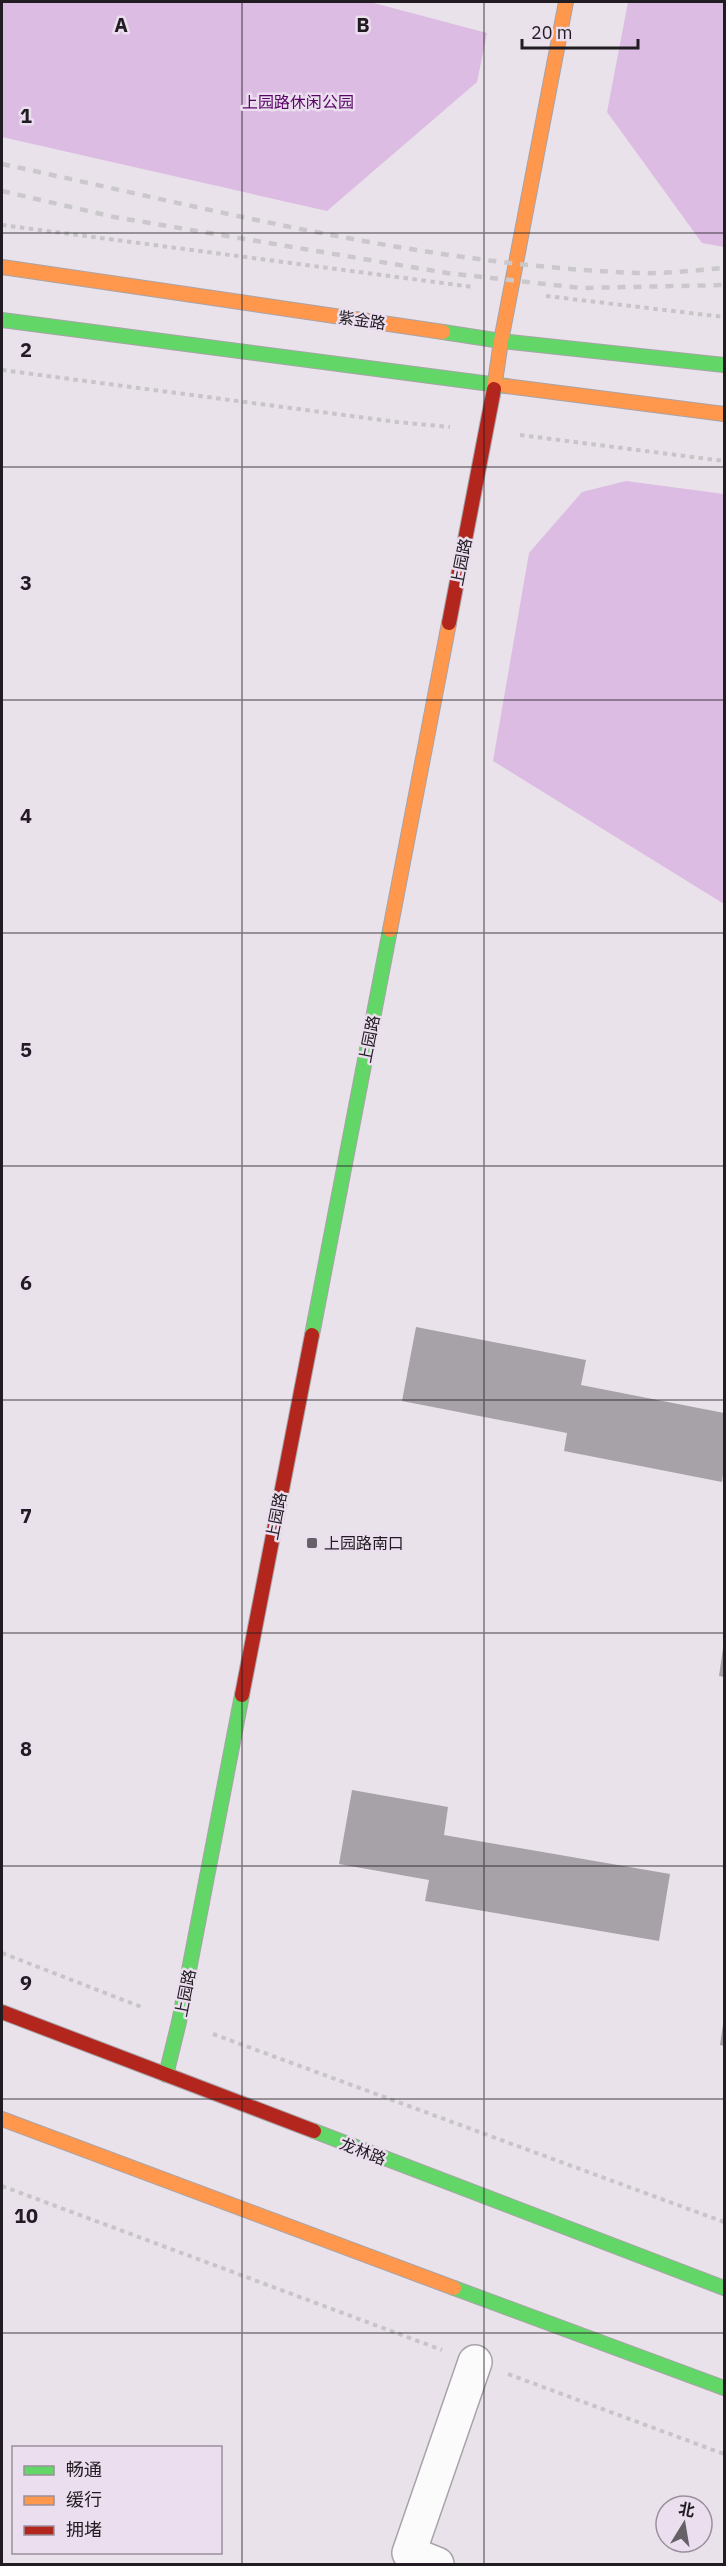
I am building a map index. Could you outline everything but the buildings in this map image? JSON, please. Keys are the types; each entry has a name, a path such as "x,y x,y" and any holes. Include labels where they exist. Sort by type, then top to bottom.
{"main road":[{"name":"上园路","path":"166,2075 179,2022 495,384 510,292 566,2"},
{"name":"紫金路","path":"2,267 501,341 724,365"},
{"path":"2,320 724,414"},
{"name":"龙林路","path":"2,2012 724,2288"},
{"path":"2,2119 724,2388"}],"street":[{"path":"437,2565 409,2553 475,2362"}],"path":[{"path":"2,225 510,292 724,317"},
{"path":"2,370 397,422 486,430 724,461"},
{"path":"2,1953 179,2022 724,2222"},
{"path":"2,2186 724,2454"}],"green space":[{"name":"上园路休闲公园","path":"2,2 370,2 487,33 477,82 327,211 2,137"},
{"path":"628,2 724,2 724,247 702,243 607,112"},
{"path":"626,481 724,494 724,904 493,761 529,553 582,492"}],"railway":[{"path":"2,164 238,216 397,247 477,259 558,268 638,273 724,268"},
{"path":"2,191 114,217 447,273 581,288 724,285"}],"traffic: fast":[{"path":"2,320 506,386"},
{"path":"443,332 501,341 724,365"},
{"path":"312,1335 390,930"},
{"path":"166,2075 179,2022 242,1695"},
{"path":"314,2131 724,2288"},
{"path":"454,2288 724,2388"}],"traffic: slow":[{"path":"494,389 501,341 566,2"},
{"path":"2,267 443,332"},
{"path":"506,386 724,414"},
{"path":"390,930 449,623"},
{"path":"2,2119 454,2288"}],"traffic: jam":[{"path":"449,623 494,389"},
{"path":"242,1695 312,1335"},
{"path":"2,2012 314,2131"}],"place":[{"name":"上园路南口","path":"312,1543"}]}
